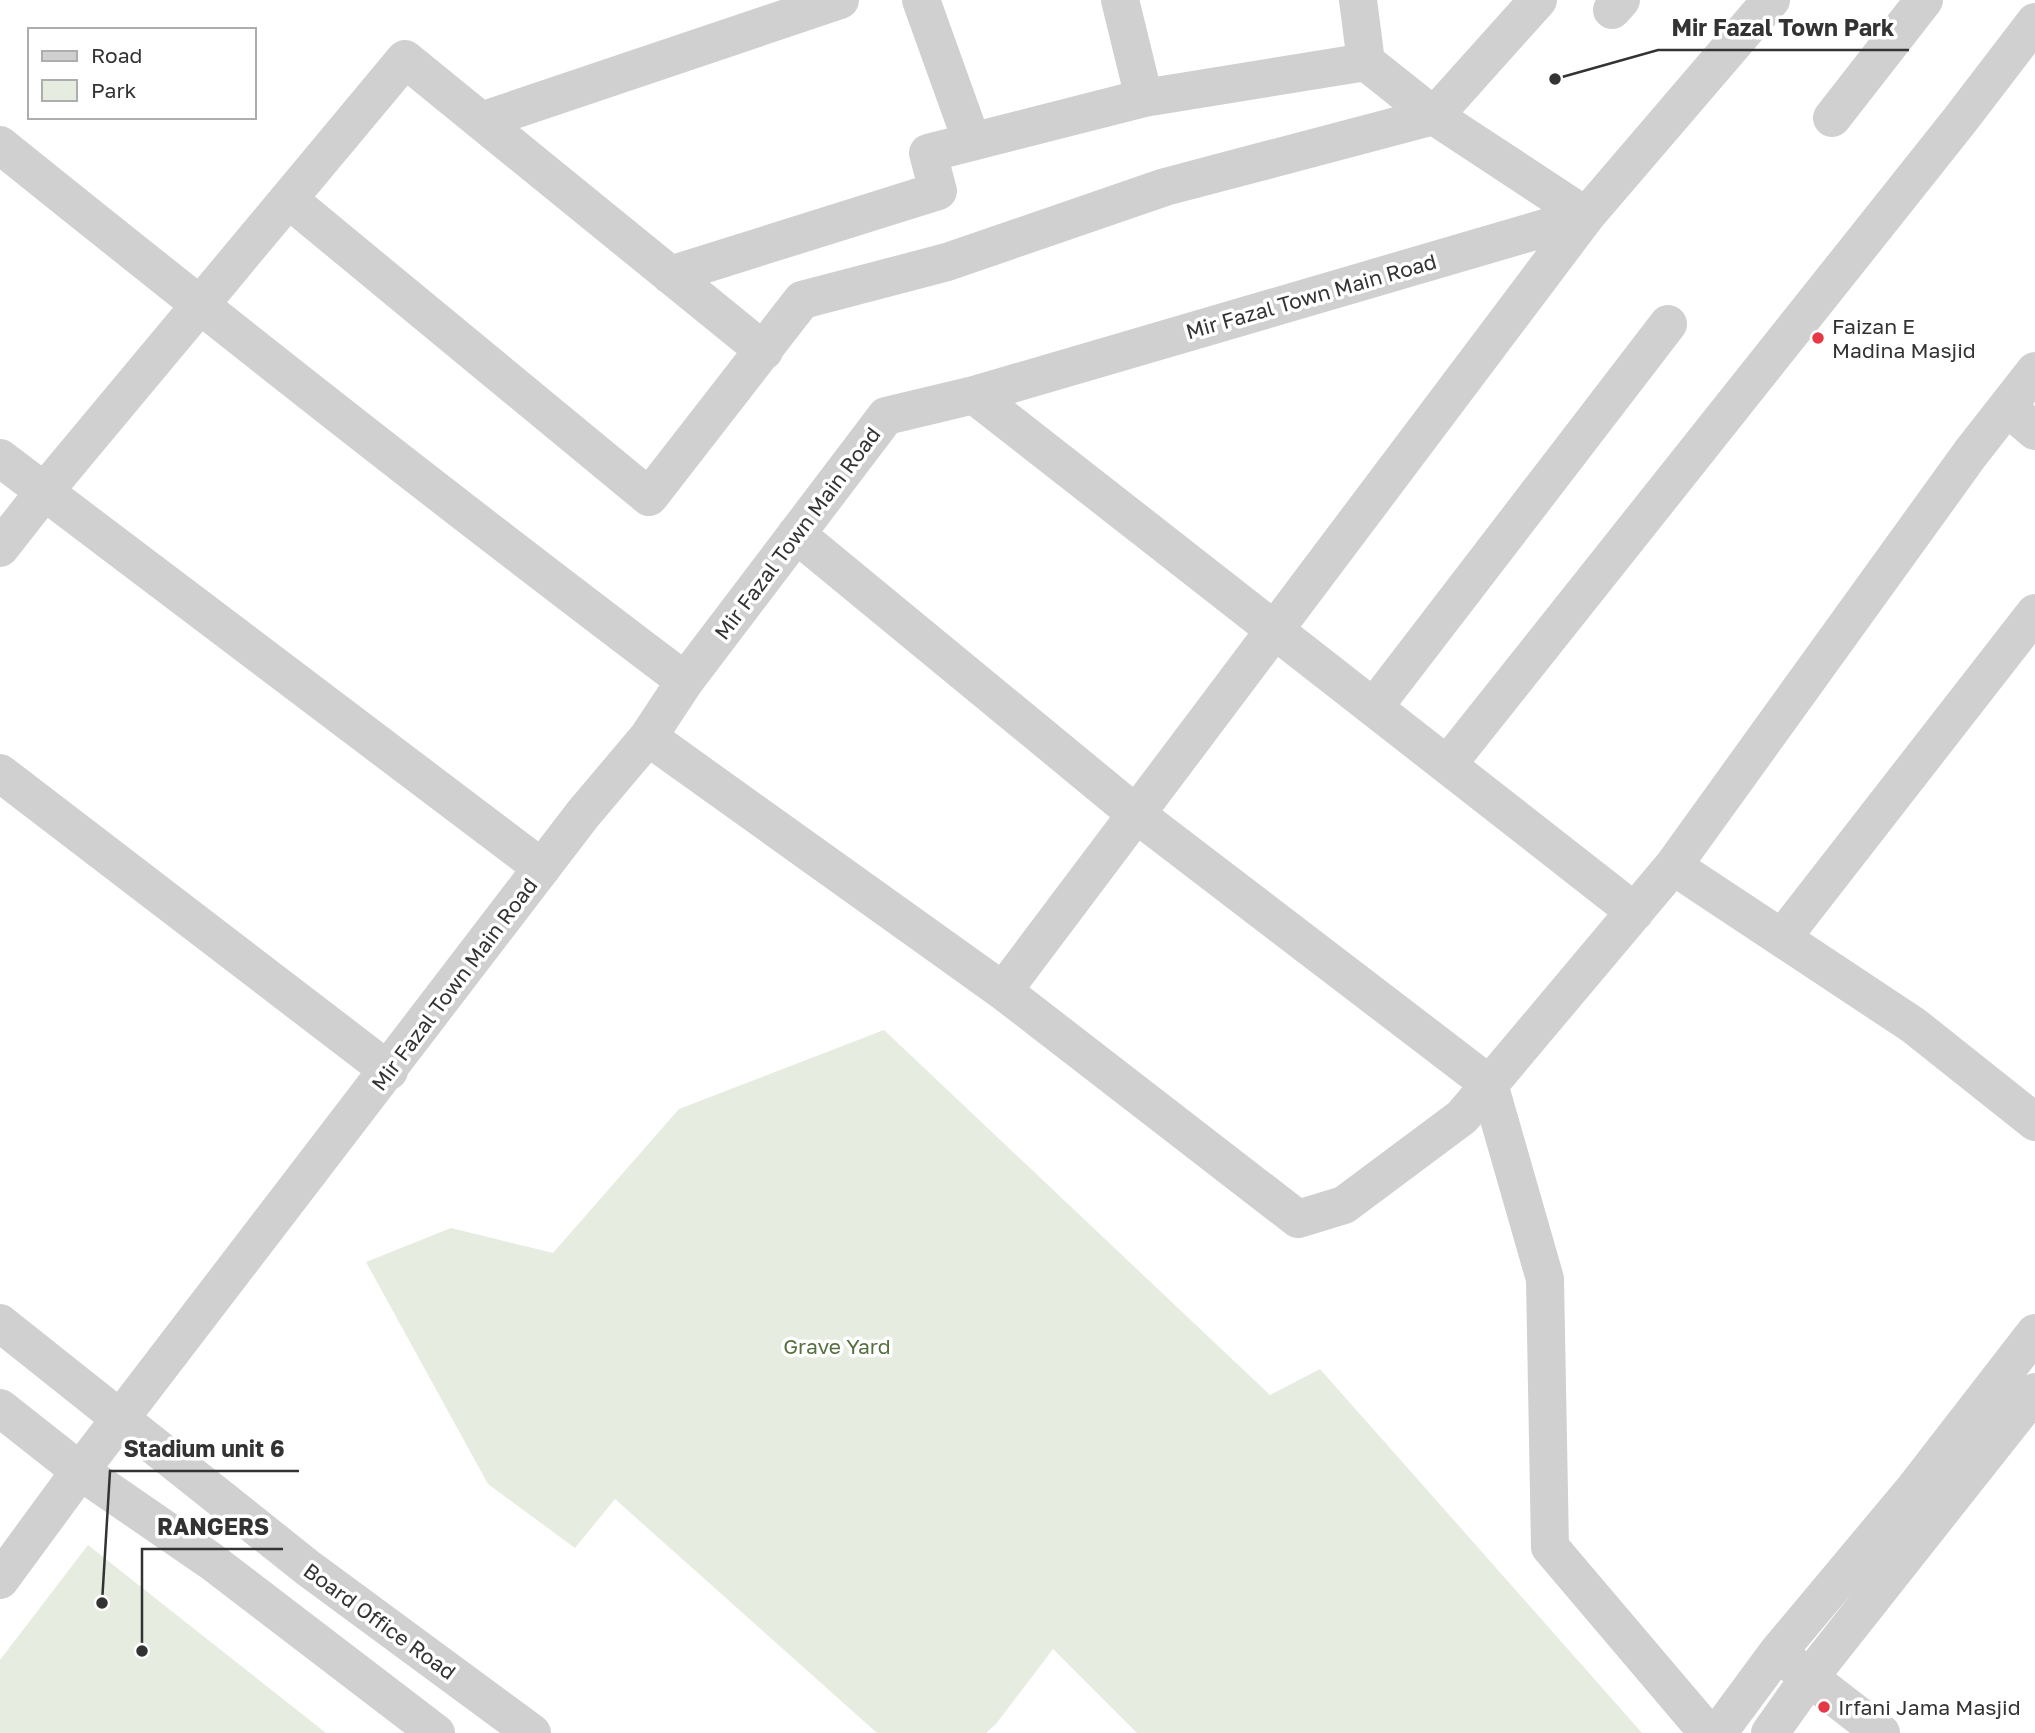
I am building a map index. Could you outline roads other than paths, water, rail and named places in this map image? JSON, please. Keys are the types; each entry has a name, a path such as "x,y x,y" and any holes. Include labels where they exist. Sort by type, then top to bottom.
{"street":[{"path":"481,121 768,11 840,0"},
{"path":"921,0 972,142"},
{"path":"1120,0 1144,99"},
{"path":"1358,0 1366,62 1434,116 1586,216"},
{"path":"288,199 649,497 802,300 947,262 1165,187 1434,116 1538,0"},
{"path":"1003,991 1586,216 1770,0"},
{"path":"1832,118 1924,0"},
{"path":"1447,765 2035,22"},
{"path":"0,548 405,59 764,351"},
{"path":"670,275 938,191 928,153 1144,99 1366,62"},
{"path":"0,145 200,305 685,681"},
{"name":"Mir Fazal Town Main Road","path":"0,1580 80,1471 583,814 648,737 685,681 886,416 974,395 1586,216"},
{"path":"1374,708 1668,324"},
{"path":"648,737 1003,991 1298,1219 1344,1205 1462,1117 1672,866 1962,465 2035,371"},
{"path":"974,395 1635,912"},
{"path":"2007,407 2035,431"},
{"path":"0,458 542,868"},
{"path":"796,534 1136,814 1489,1084 1545,1279 1550,1547 1708,1733"},
{"path":"1782,939 2035,613"},
{"path":"0,773 388,1071"},
{"path":"1672,866 1913,1025 2035,1122"},
{"name":"Board Office Road","path":"0,1324 308,1568 532,1733"},
{"path":"1718,1733 1777,1653 1915,1488 2035,1333"},
{"path":"1770,1733 1810,1678 2035,1392"},
{"path":"0,1408 80,1471 211,1561 436,1733"},
{"path":"1777,1653 1881,1733"}],"place":[{"name":"Mir Fazal Town Park","path":"1555,79"},
{"name":"Faizan E Madina Masjid","path":"1818,338"},
{"name":"Stadium unit 6","path":"102,1603"},
{"name":"RANGERS","path":"142,1651"},
{"name":"Irfani Jama Masjid","path":"1824,1707"}],"park label":[{"name":"Grave Yard","path":"837,1346"}]}
